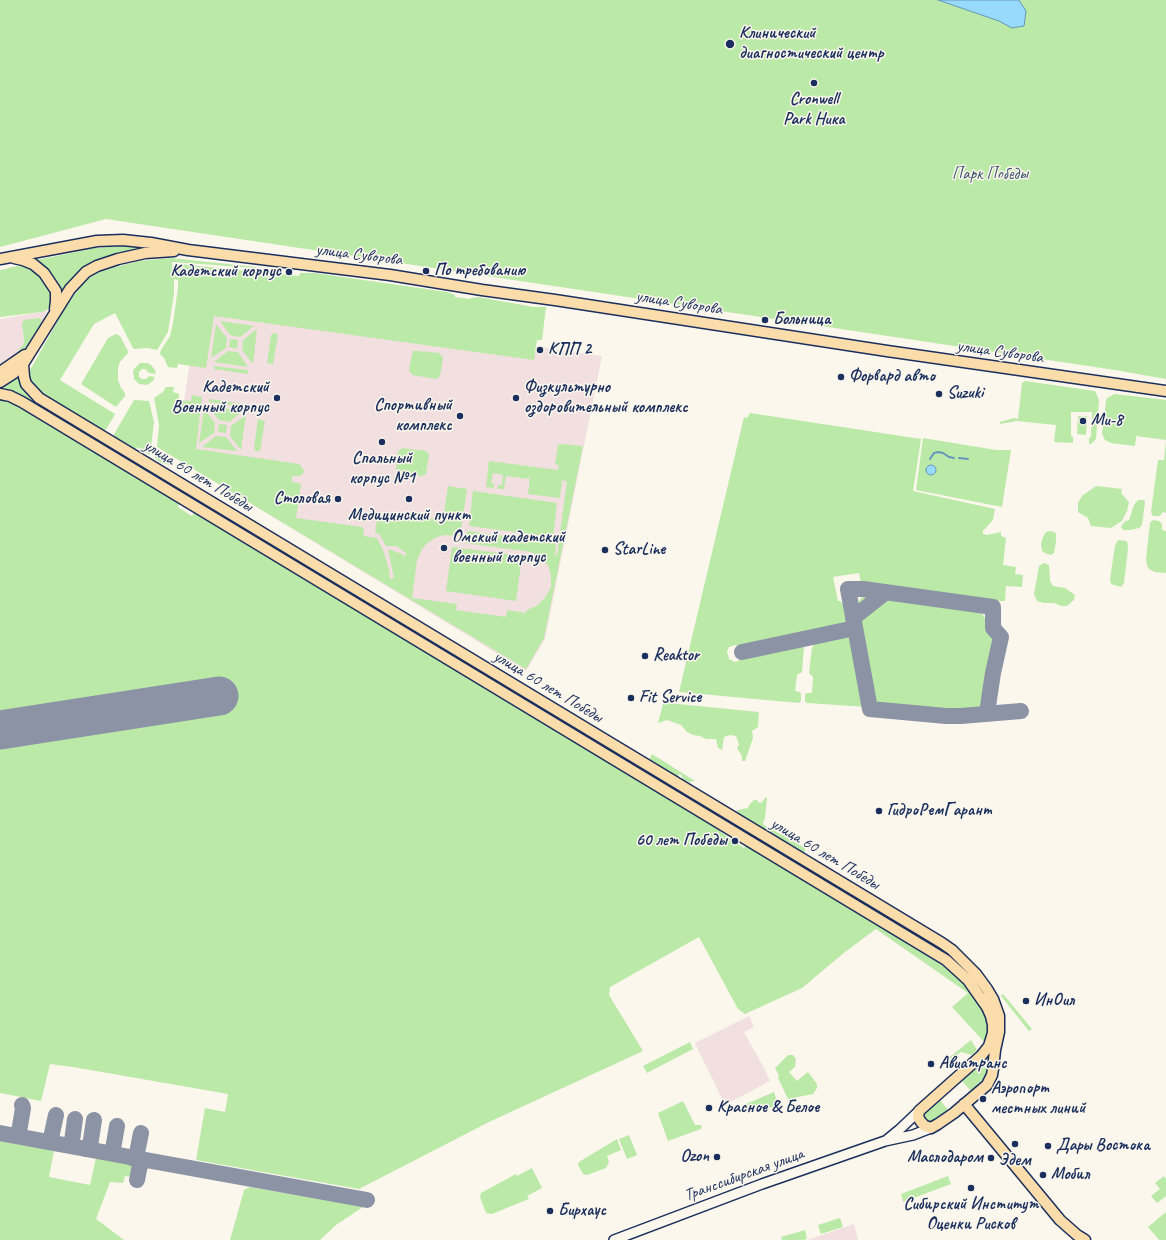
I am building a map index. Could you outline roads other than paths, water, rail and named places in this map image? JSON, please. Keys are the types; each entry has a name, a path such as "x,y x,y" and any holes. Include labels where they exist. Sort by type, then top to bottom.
{"main road":[{"path":"4,258 97,241 123,240 151,243 188,250"},
{"path":"0,382 14,373 23,364 76,281 86,272 97,266 118,259 145,253 188,250"},
{"name":"улица Суворова","path":"188,250 390,275 887,351 1166,391"},
{"path":"4,258 23,260 33,264 44,273 56,292 54,314"},
{"path":"0,372 31,351"},
{"name":"улица 60 лет Победы","path":"23,364 26,384 32,391 49,404 952,950 971,969 987,989 997,1008 1000,1023 994,1050 992,1075"},
{"name":"улица 60 лет Победы","path":"0,394 10,396 22,402 86,440 946,960 968,980 981,997 991,1016 993,1033 989,1046 974,1063 885,1141"},
{"path":"86,440 92,431"},
{"path":"168,490 174,480"},
{"path":"255,542 261,533"},
{"path":"496,688 502,678"},
{"path":"681,800 687,790"},
{"path":"860,908 866,897"},
{"path":"885,1141 913,1135 931,1128 954,1113 987,1085 992,1075 990,1068 986,1064 980,1062 974,1063"},
{"path":"964,1104 1060,1220 1085,1240"},
{"path":"919,1111 918,1117 921,1122 925,1126 931,1128"},
{"name":"Транссибирская улица","path":"614,1240 762,1184 885,1141"}],"water":[{"path":"938,0 1019,0 1026,11 1024,26 1012,28 999,21"},
{"path":"931,465 936,470 931,475 926,470"}],"waterway":[{"path":"930,459 934,453 938,452 954,458"},
{"path":"959,458 968,459"}],"place":[{"name":"Клинический диагностический центр","path":"730,44"},
{"name":"Cronwell Park Ника","path":"814,83"},
{"name":"По требованию","path":"426,271"},
{"name":"Кадетский корпус","path":"289,272"},
{"name":"Больница","path":"765,320"},
{"name":"КПП 2","path":"540,350"},
{"name":"Форвард авто","path":"841,377"},
{"name":"Suzuki","path":"939,394"},
{"name":"Кадетский Военный корпус","path":"277,398"},
{"name":"Физкультурно оздоровительный комплекс","path":"516,398"},
{"name":"Спортивный комплекс","path":"460,416"},
{"name":"Ми-8","path":"1083,421"},
{"name":"Спальный корпус №1","path":"382,442"},
{"name":"Столовая","path":"338,499"},
{"name":"Медицинский пункт","path":"409,499"},
{"name":"Омский кадетский военный корпус","path":"444,548"},
{"name":"StarLine","path":"605,550"},
{"name":"Reaktor","path":"645,656"},
{"name":"Fit Service","path":"631,698"},
{"name":"ГидроРемГарант","path":"879,811"},
{"name":"60 лет Победы","path":"735,841"},
{"name":"ИнОил","path":"1026,1001"},
{"name":"Авиатранс","path":"931,1064"},
{"name":"Аэропорт местных линий","path":"983,1099"},
{"name":"Красное & Белое","path":"709,1108"},
{"name":"Эдем","path":"1015,1144"},
{"name":"Дары Востока","path":"1048,1146"},
{"name":"Ozon","path":"717,1157"},
{"name":"Маслодаром","path":"991,1158"},
{"name":"Мобил","path":"1043,1175"},
{"name":"Сибирский Институт Оценки Рисков","path":"971,1188"},
{"name":"Бирхаус","path":"550,1211"}],"park label":[{"name":"Парк Победы","path":"990,175"}]}
